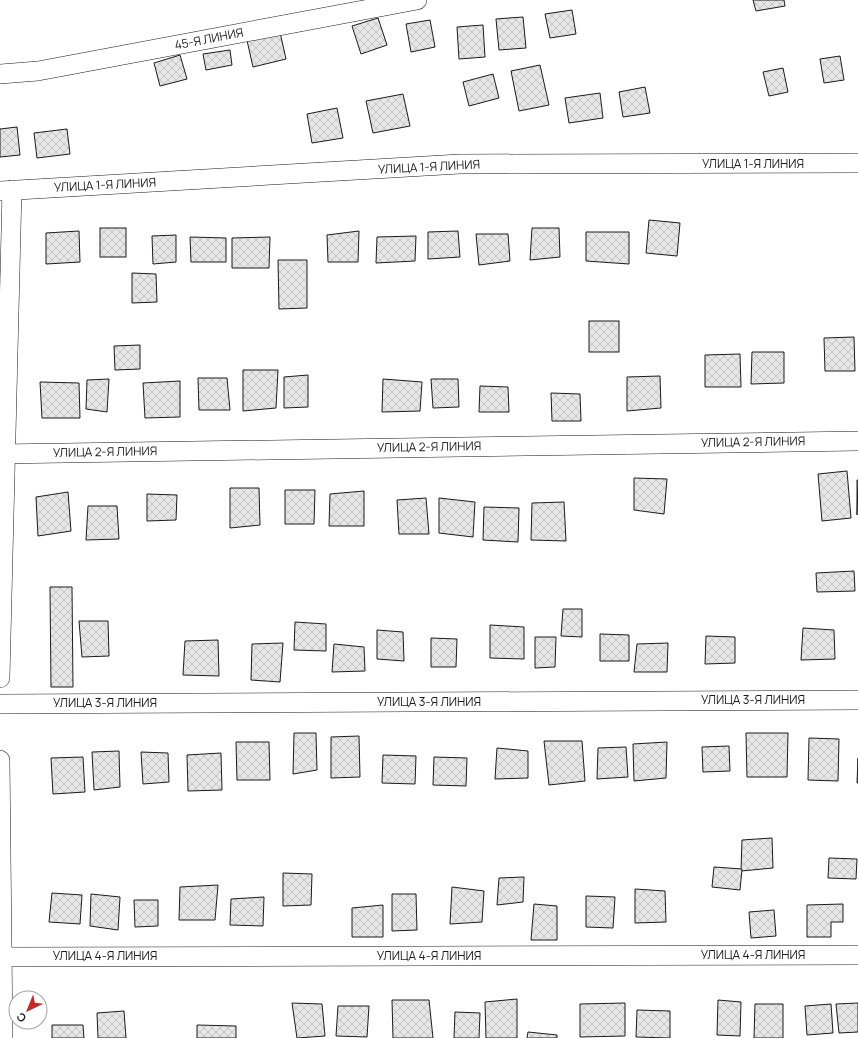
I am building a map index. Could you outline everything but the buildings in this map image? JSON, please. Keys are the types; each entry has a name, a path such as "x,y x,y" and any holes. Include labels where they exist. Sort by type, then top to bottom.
{"street":[{"name":"45-Я ЛИНИЯ","path":"0,74 38,71 417,0"},
{"name":"УЛИЦА 1-Я ЛИНИЯ","path":"6,190 460,164 858,163"},
{"path":"0,678 6,190"},
{"name":"УЛИЦА 2-Я ЛИНИЯ","path":"3,454 858,441"},
{"name":"УЛИЦА 3-Я ЛИНИЯ","path":"0,704 858,700"},
{"path":"0,760 3,1038"},
{"name":"УЛИЦА 4-Я ЛИНИЯ","path":"1,957 858,955"}]}
